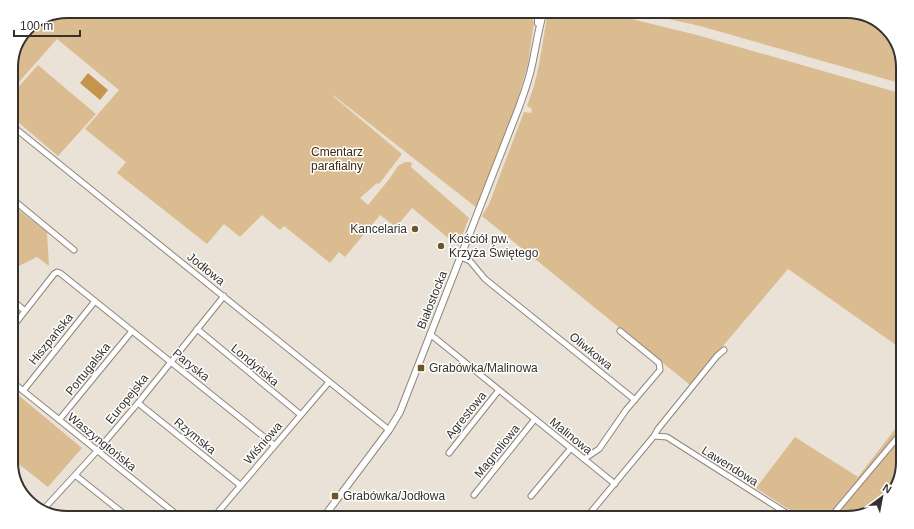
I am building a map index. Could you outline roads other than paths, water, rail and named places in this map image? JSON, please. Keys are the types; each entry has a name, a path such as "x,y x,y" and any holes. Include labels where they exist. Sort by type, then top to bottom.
{"street":[{"name":"Białostocka","path":"538,18 539,26"},
{"name":"Białostocka","path":"328,511 389,430 400,412 528,82 542,18"},
{"name":"Jodłowa","path":"18,131 389,430"},
{"path":"18,204 74,250"},
{"name":"Oliwkowa","path":"461,257 470,261 485,278 635,400"},
{"name":"Paryska","path":"25,311 57,272 274,445"},
{"name":"Europejska","path":"46,506 97,451 138,403 224,296"},
{"name":"Hiszpańska","path":"23,390 95,301"},
{"path":"18,305 25,311 18,320"},
{"name":"Londyńska","path":"197,329 301,415"},
{"name":"Portugalska","path":"59,420 132,331"},
{"path":"584,459 599,449 635,400 660,370 659,363 620,331"},
{"name":"Malinowa","path":"430,334 615,484"},
{"path":"592,511 717,356 724,350"},
{"name":"Wiśniowa","path":"219,511 329,382"},
{"name":"Waszyngtońska","path":"18,386 172,511"},
{"name":"Agrestowa","path":"449,453 499,390"},
{"name":"Rzymska","path":"138,403 240,485"},
{"name":"Magnoliowa","path":"474,494 535,419"},
{"name":"Lawendowa","path":"654,436 667,437 783,511"},
{"path":"836,511 896,439"},
{"path":"531,496 571,448"},
{"path":"75,474 120,511"}],"place":[{"name":"Kancelaria","path":"415,229"},
{"name":"Kościół pw. Krzyża Świętego","path":"441,246"},
{"name":"Grabówka/Malinowa","path":"421,368"},
{"name":"Grabówka/Jodłowa","path":"335,496"}],"park label":[{"name":"Cmentarz parafialny","path":"337,159"}]}
